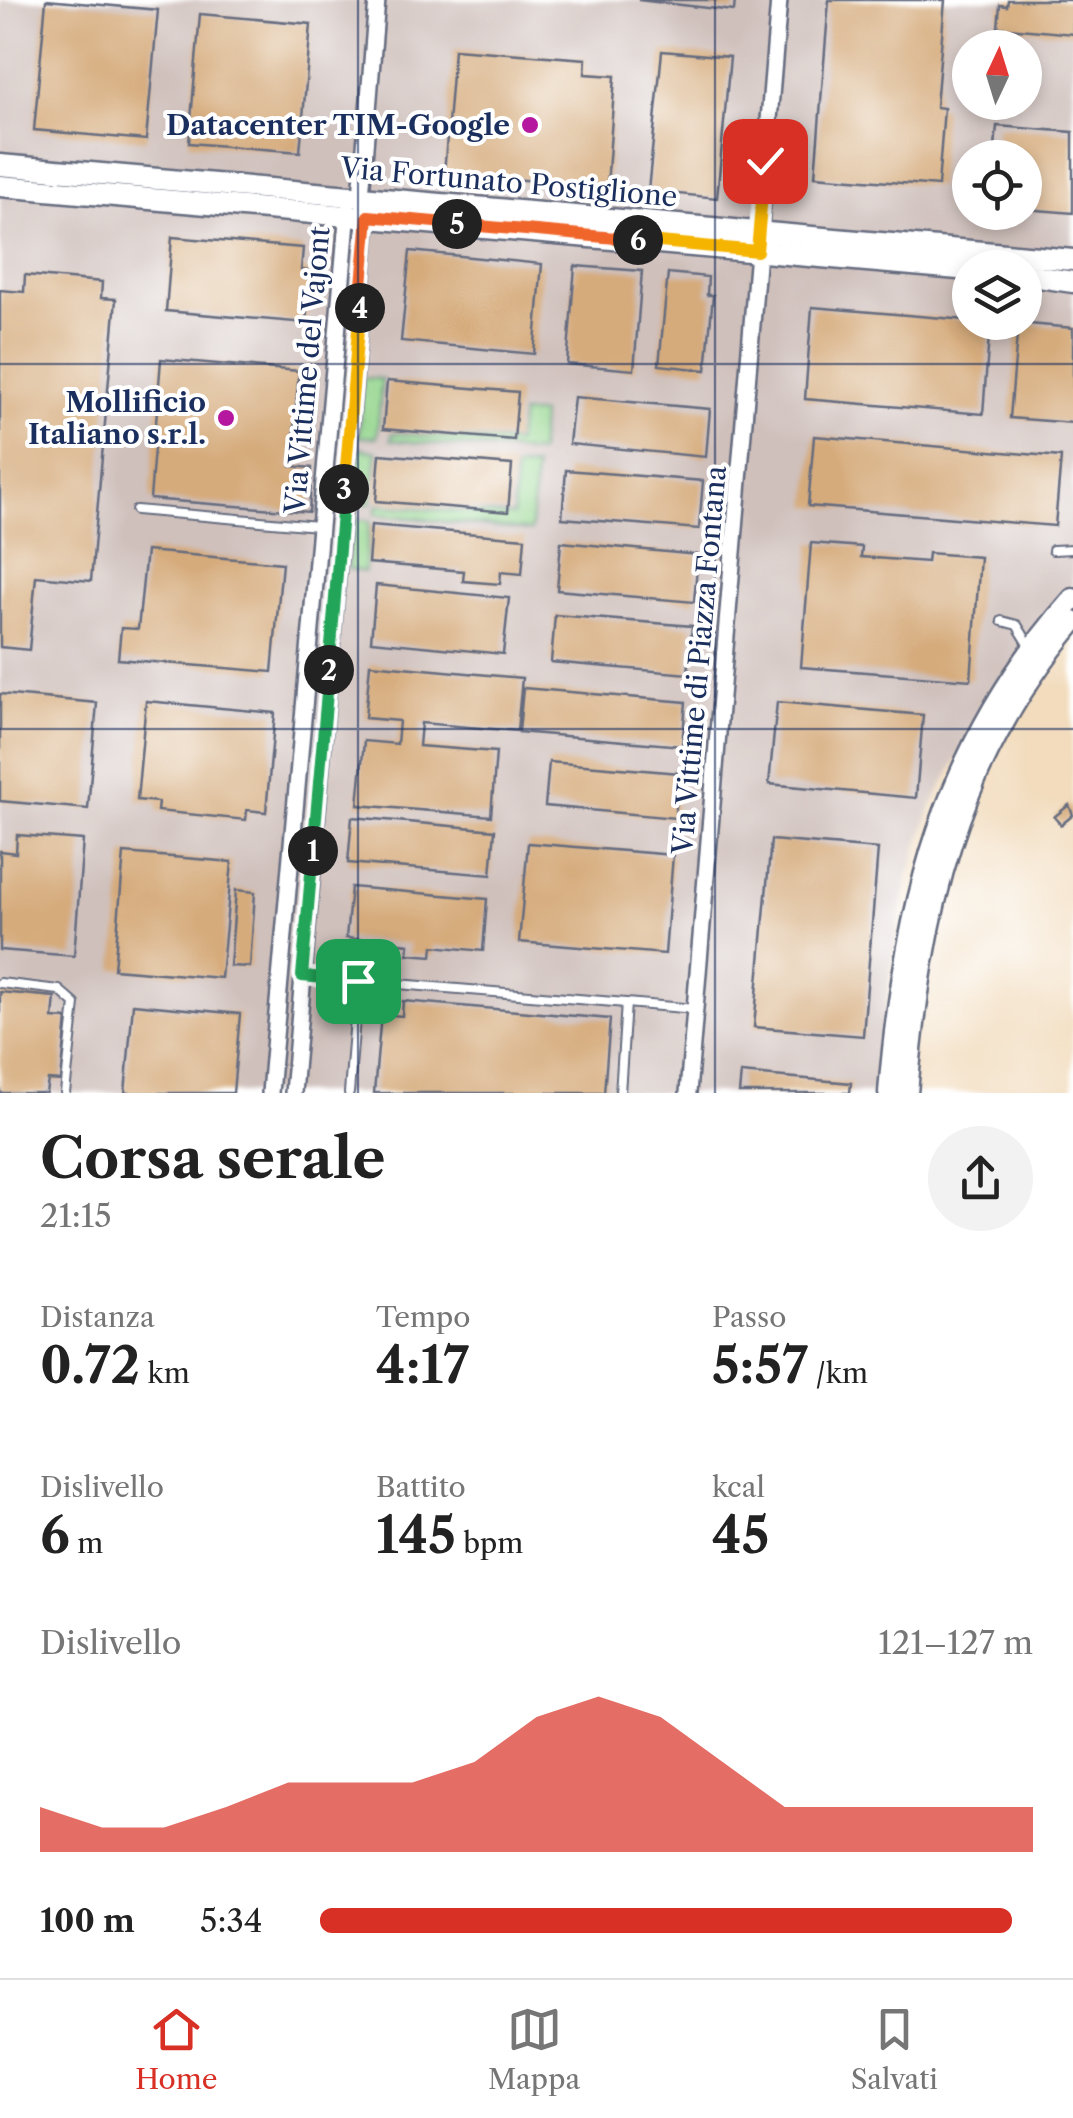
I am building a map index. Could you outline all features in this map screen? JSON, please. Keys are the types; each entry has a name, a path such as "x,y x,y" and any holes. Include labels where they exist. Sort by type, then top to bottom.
{"street":[{"name":"Via Vittime del Vajont","path":"293,1093 352,406 377,0"},
{"name":"Via Vittime di Piazza Fontana","path":"688,1093 779,0"},
{"name":"Via Fortunato Postiglione","path":"0,165 132,187 344,214 364,206"},
{"name":"Via Fortunato Postiglione","path":"0,186 132,187 952,256"},
{"name":"Via Vittime del Vajont","path":"270,1093 344,214"},
{"name":"Via Fortunato Postiglione","path":"758,241 952,268"},
{"name":"Via Fortunato Postiglione","path":"1042,260 1073,260"},
{"path":"1042,277 1073,282"},
{"path":"328,404 352,406"},
{"path":"889,1093 903,960 929,850 970,751 1032,651 1073,600"},
{"path":"907,1093 920,965 948,840 982,759 1068,634"},
{"path":"291,848 313,850"},
{"path":"280,974 302,976"}],"lane":[{"path":"136,510 318,526"},
{"path":"1053,550 1073,549"},
{"path":"1002,622 1017,625 1032,651"},
{"path":"302,976 695,1008"},
{"path":"350,1093 358,981"},
{"path":"0,983 59,990 75,1004 65,1093"},
{"path":"620,1093 626,1003"}],"shaded area":[{"path":"0,0 1073,0 1073,615 973,729 932,805 908,877 889,980 877,1093 0,1093"}],"green space":[{"path":"363,378 382,379 377,437 359,437"},
{"path":"521,414 541,414 539,453 391,440 392,433 516,443"},
{"path":"359,448 377,452 371,504 351,503"},
{"path":"535,467 531,531 375,514 377,505 513,516 515,468"},
{"path":"352,519 370,521 364,572 348,569"}],"building":[{"path":"46,0 158,10 146,140 34,130"},
{"path":"638,0 735,0 734,11"},
{"path":"829,0 945,0 936,107 944,108 938,186 815,176"},
{"path":"1008,0 1073,0 1073,34 998,27 1000,5 1007,6"},
{"path":"200,14 311,24 300,152 189,143"},
{"name":"Datacenter TIM-Google","path":"454,49 586,59 585,74 615,76 607,186 444,174"},
{"path":"662,51 730,57 717,198 648,191"},
{"path":"997,126 1073,132 1073,213 1042,210 1042,140 996,140"},
{"path":"172,237 303,248 301,270 310,271 306,323 166,311"},
{"path":"410,251 542,264 534,354 401,341"},
{"path":"575,266 642,271 634,370 567,364"},
{"path":"668,273 708,277 707,295 713,295 706,370 659,365"},
{"path":"25,275 102,282 101,298 116,299 91,581 36,576 29,650 0,647 0,290 24,292"},
{"path":"812,307 952,319 952,340 989,340 983,414 805,399"},
{"path":"1042,325 1073,328 1073,423 1010,418 1017,340 1042,340"},
{"name":"Mollificio Italiano s.r.l.","path":"161,359 299,371 291,466 312,468 309,512 150,499"},
{"path":"387,381 518,392 514,440 383,429"},
{"path":"574,397 710,409 706,457 569,444"},
{"path":"814,436 1061,457 1055,526 808,506"},
{"path":"380,454 512,465 508,512 376,501"},
{"path":"566,470 703,481 699,529 562,518"},
{"path":"371,525 525,538 522,574 501,572 500,584 463,581 464,571 368,563"},
{"path":"561,542 698,555 694,602 557,590"},
{"path":"811,543 862,547 861,557 927,562 928,553 980,557 971,680 801,667"},
{"path":"146,551 282,563 272,672 118,659 121,628 138,629"},
{"path":"376,585 509,598 503,654 371,641"},
{"path":"555,615 692,626 688,674 551,662"},
{"path":"370,664 522,678 517,731 421,723 419,746 496,752 491,816 358,805 364,741 397,744 399,721 365,718"},
{"path":"523,688 686,702 682,746 519,732"},
{"path":"0,694 97,703 88,809 0,801"},
{"path":"146,701 275,713 266,812 247,810 246,820 157,811 158,802 137,800"},
{"path":"777,702 923,715 916,798 769,784"},
{"path":"549,762 679,773 675,818 545,806"},
{"path":"1069,805 1073,815 1061,825 1054,817"},
{"path":"352,817 495,830 491,875 348,863"},
{"path":"17,835 83,840 74,956 0,950 0,851 16,853"},
{"path":"771,840 878,849 863,1036 754,1027"},
{"path":"528,843 673,855 665,954 519,942"},
{"path":"124,853 232,862 221,978 114,969"},
{"path":"351,887 487,899 483,951 433,946 432,956 408,954 409,944 346,938"},
{"path":"236,890 255,892 250,967 230,966"},
{"path":"0,992 55,997 53,1018 67,1019 61,1081 48,1080 46,1093 0,1093"},
{"path":"403,1001 610,1019 604,1093 374,1093 381,1014 402,1016"},
{"path":"133,1004 240,1014 233,1093 125,1093"},
{"path":"741,1073 851,1083 850,1093 739,1093"}],"place":[{"name":"Datacenter TIM-Google","path":"530,125"},
{"name":"Mollificio Italiano s.r.l.","path":"226,418"}],"route":[{"path":"358,981 302,976 368,216 757,251 765,161"}]}
